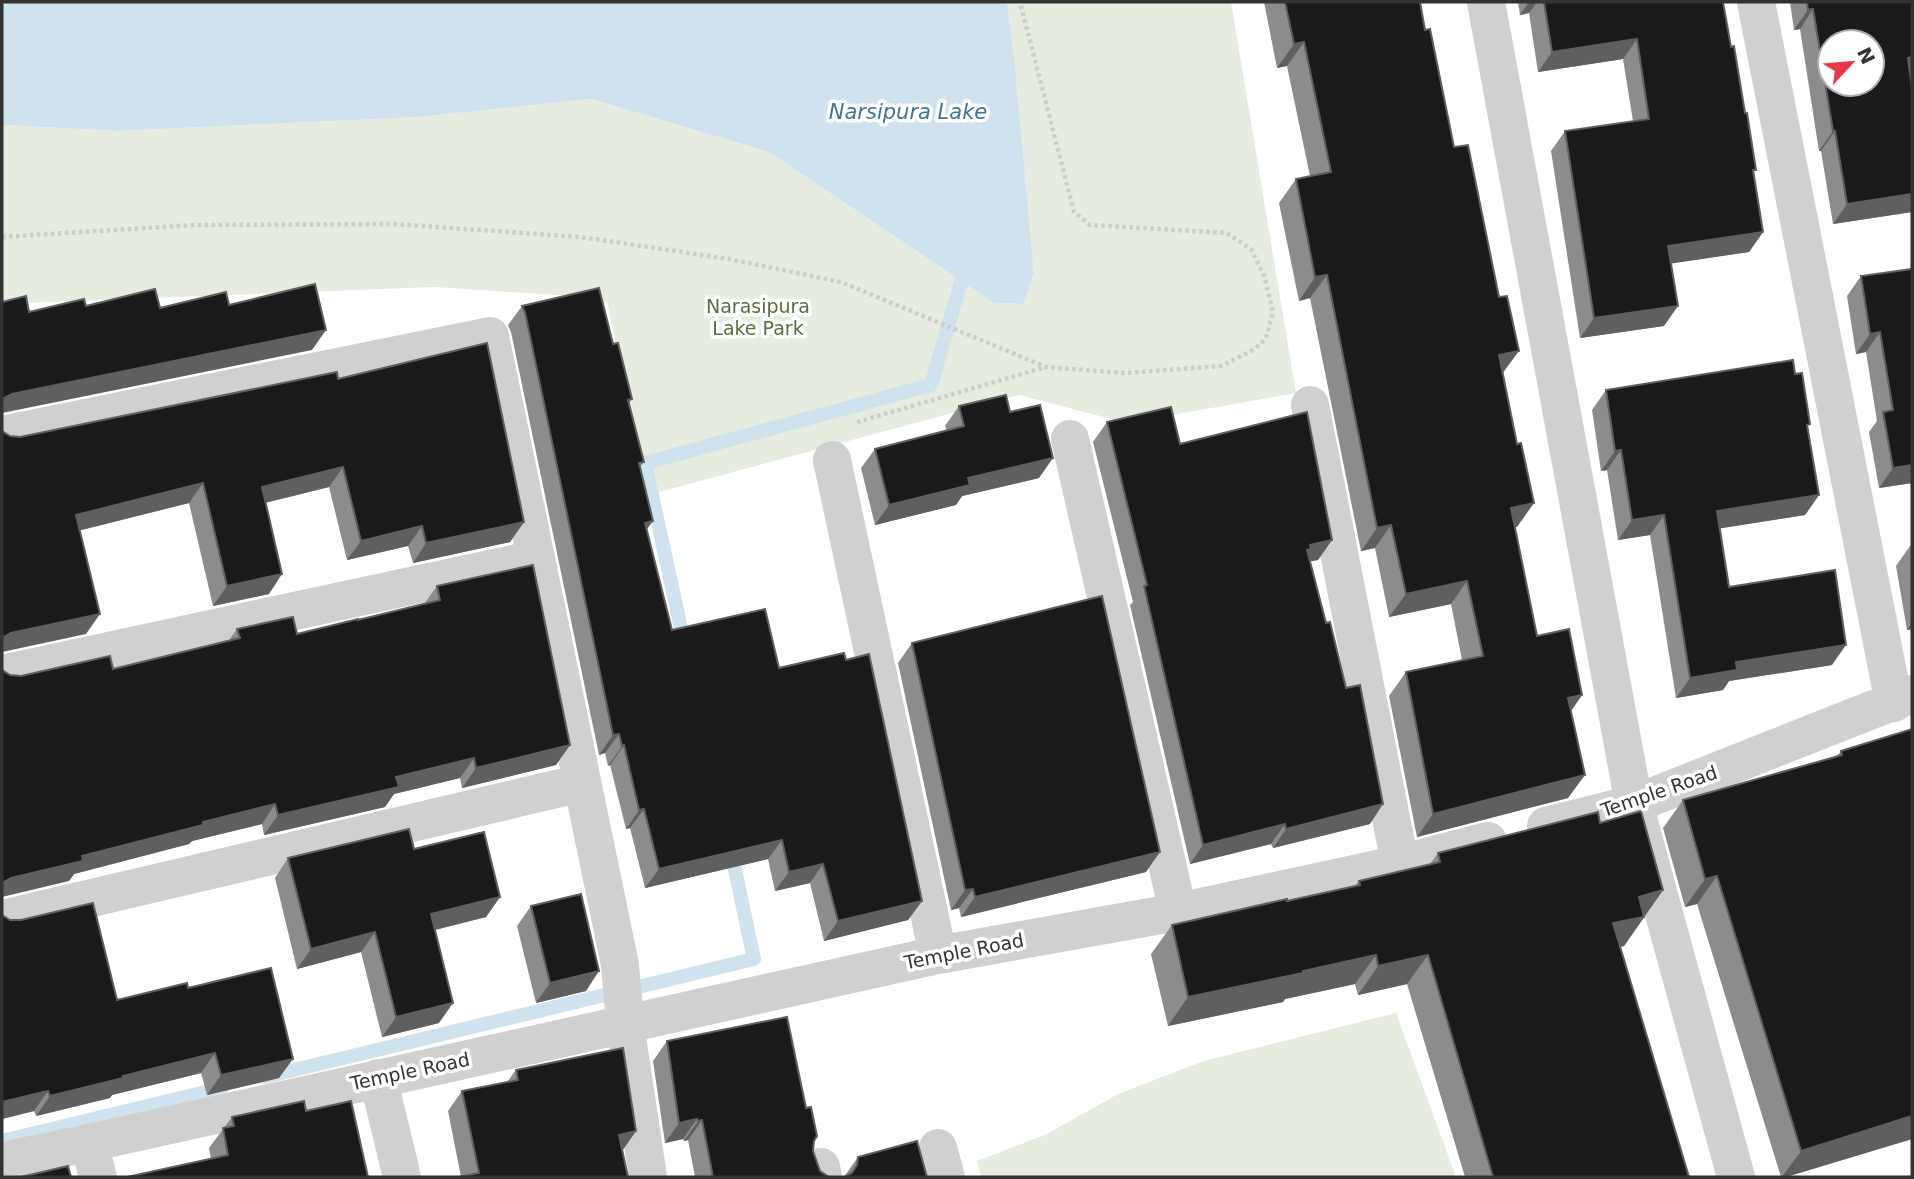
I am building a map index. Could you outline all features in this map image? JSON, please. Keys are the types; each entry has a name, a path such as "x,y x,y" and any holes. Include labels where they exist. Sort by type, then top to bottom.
{"street":[{"path":"1486,2 1634,804 1735,1177"},
{"path":"1756,2 1903,699"},
{"path":"2,435 490,336 620,965 624,1017 648,1177"},
{"path":"1310,405 1400,864"},
{"path":"1070,439 1178,912"},
{"path":"832,460 938,955"},
{"path":"2,674 536,559"},
{"name":"Temple Road","path":"2,1161 93,1160 378,1078 624,1017 938,955 1178,912 1400,864 1634,804 1903,699"},
{"path":"2,919 582,783"},
{"path":"378,1078 402,1177"}],"path":[{"path":"2,237 194,225 392,225 581,237 729,259 841,282 1046,368 1123,373 1221,366 1255,349 1266,338 1273,312 1264,275 1251,249 1227,233 1090,225 1074,212 1020,2"},
{"path":"851,424 1046,368"}],"green space":[{"name":"Narasipura Lake Park","path":"1007,2 1231,2 1296,393 1127,423 1019,395 648,495 607,302 572,296 434,287 2,304 2,125 119,131 418,117 591,99 769,152 994,303 1022,304 1034,273"},
{"path":"1396,1013 1456,1177 981,1177 977,1161 1047,1134 1118,1094 1204,1061"}],"water":[{"name":"Narsipura Lake","path":"2,2 1007,2 1034,273 1023,304 994,303 769,152 591,99 419,117 119,131 2,125"}],"building":[{"path":"1285,2 1420,2 1425,30 1430,29 1454,147 1468,145 1499,297 1507,296 1519,351 1499,355 1517,444 1521,443 1534,503 1511,508 1537,636 1569,629 1582,695 1568,698 1585,775 1433,814 1406,672 1483,656 1467,581 1406,594 1391,525 1377,528 1327,275 1315,277 1296,179 1331,172 1304,42 1294,44"},
{"path":"1544,2 1723,2 1747,113 1763,232 1668,246 1678,306 1594,318 1565,131 1649,119 1637,39 1552,52"},
{"path":"1807,2 1912,2 1912,57 1908,58 1912,88 1912,194 1847,204 1828,98 1886,98 1886,28 1816,28 1813,9 1808,10"},
{"path":"1912,269 1912,465 1893,468 1883,412 1893,410 1880,332 1870,334 1861,276"},
{"path":"315,284 326,330 12,394 2,399 2,302 26,296 29,312 84,299 86,306 155,289 160,308 226,292 229,305"},
{"path":"599,288 613,344 618,343 632,399 628,400 644,462 639,463 653,521 645,523 672,630 765,609 779,668 844,653 846,660 869,654 922,901 838,921 823,864 789,872 782,840 659,869 644,809 639,810 624,745 622,746 619,734 613,735 522,306"},
{"path":"487,343 524,522 426,543 422,526 361,541 343,467 262,487 282,574 227,586 203,483 76,515 100,614 11,633 2,638 2,431 10,436 20,437 337,372 338,379"},
{"path":"1793,360 1795,374 1802,373 1810,424 1807,425 1819,495 1717,511 1729,587 1835,570 1846,645 1736,662 1737,670 1690,678 1664,515 1632,520 1621,450 1615,451 1606,390"},
{"path":"1006,395 1010,412 1040,405 1053,458 968,478 970,485 889,505 875,449 964,426 959,406"},
{"path":"1171,407 1180,444 1307,412 1332,540 1310,545 1311,549 1307,550 1326,623 1330,622 1346,688 1360,685 1383,804 1286,829 1285,824 1203,845 1144,586 1147,585 1107,422"},
{"path":"533,565 570,745 476,768 474,758 396,777 399,787 278,815 275,804 82,856 83,861 11,878 2,883 2,670 10,675 21,676 110,656 113,669 240,638 237,629 293,617 297,634 440,600 437,586"},
{"path":"1102,596 1160,852 975,897 973,889 965,890 912,643"},
{"path":"1912,729 1912,1116 1801,1151 1717,876 1705,879 1683,800 1842,755 1841,751"},
{"path":"1641,811 1663,890 1639,897 1644,917 1613,923 1689,1177 1493,1177 1428,955 1378,966 1376,955 1188,997 1172,925 1360,885 1359,881 1440,862 1438,853 1598,812 1600,823"},
{"path":"409,829 414,849 484,832 500,897 431,914 453,1003 396,1017 375,932 311,949 288,858"},
{"path":"581,894 599,971 550,983 531,906"},
{"path":"93,903 117,1000 187,983 188,988 271,968 293,1059 221,1075 215,1053 50,1096 48,1091 2,1102 2,915 10,920 21,920"},
{"path":"787,1017 806,1108 811,1107 817,1136 813,1151 820,1171 829,1177 713,1177 702,1120 679,1123 667,1041"},
{"path":"623,1048 636,1131 619,1135 628,1177 459,1177 479,1173 462,1091 518,1080 516,1070"},
{"path":"304,1101 306,1111 351,1101 368,1177 127,1177 228,1155 223,1128 234,1126 232,1117"},
{"path":"917,1141 927,1177 844,1177 852,1173 858,1157"},
{"path":"68,1166 71,1177 21,1177"}],"waterway":[{"path":"685,647 645,463 931,385 966,265"},
{"path":"265,1077 754,959 731,851"},
{"path":"2,1141 222,1088"}]}
